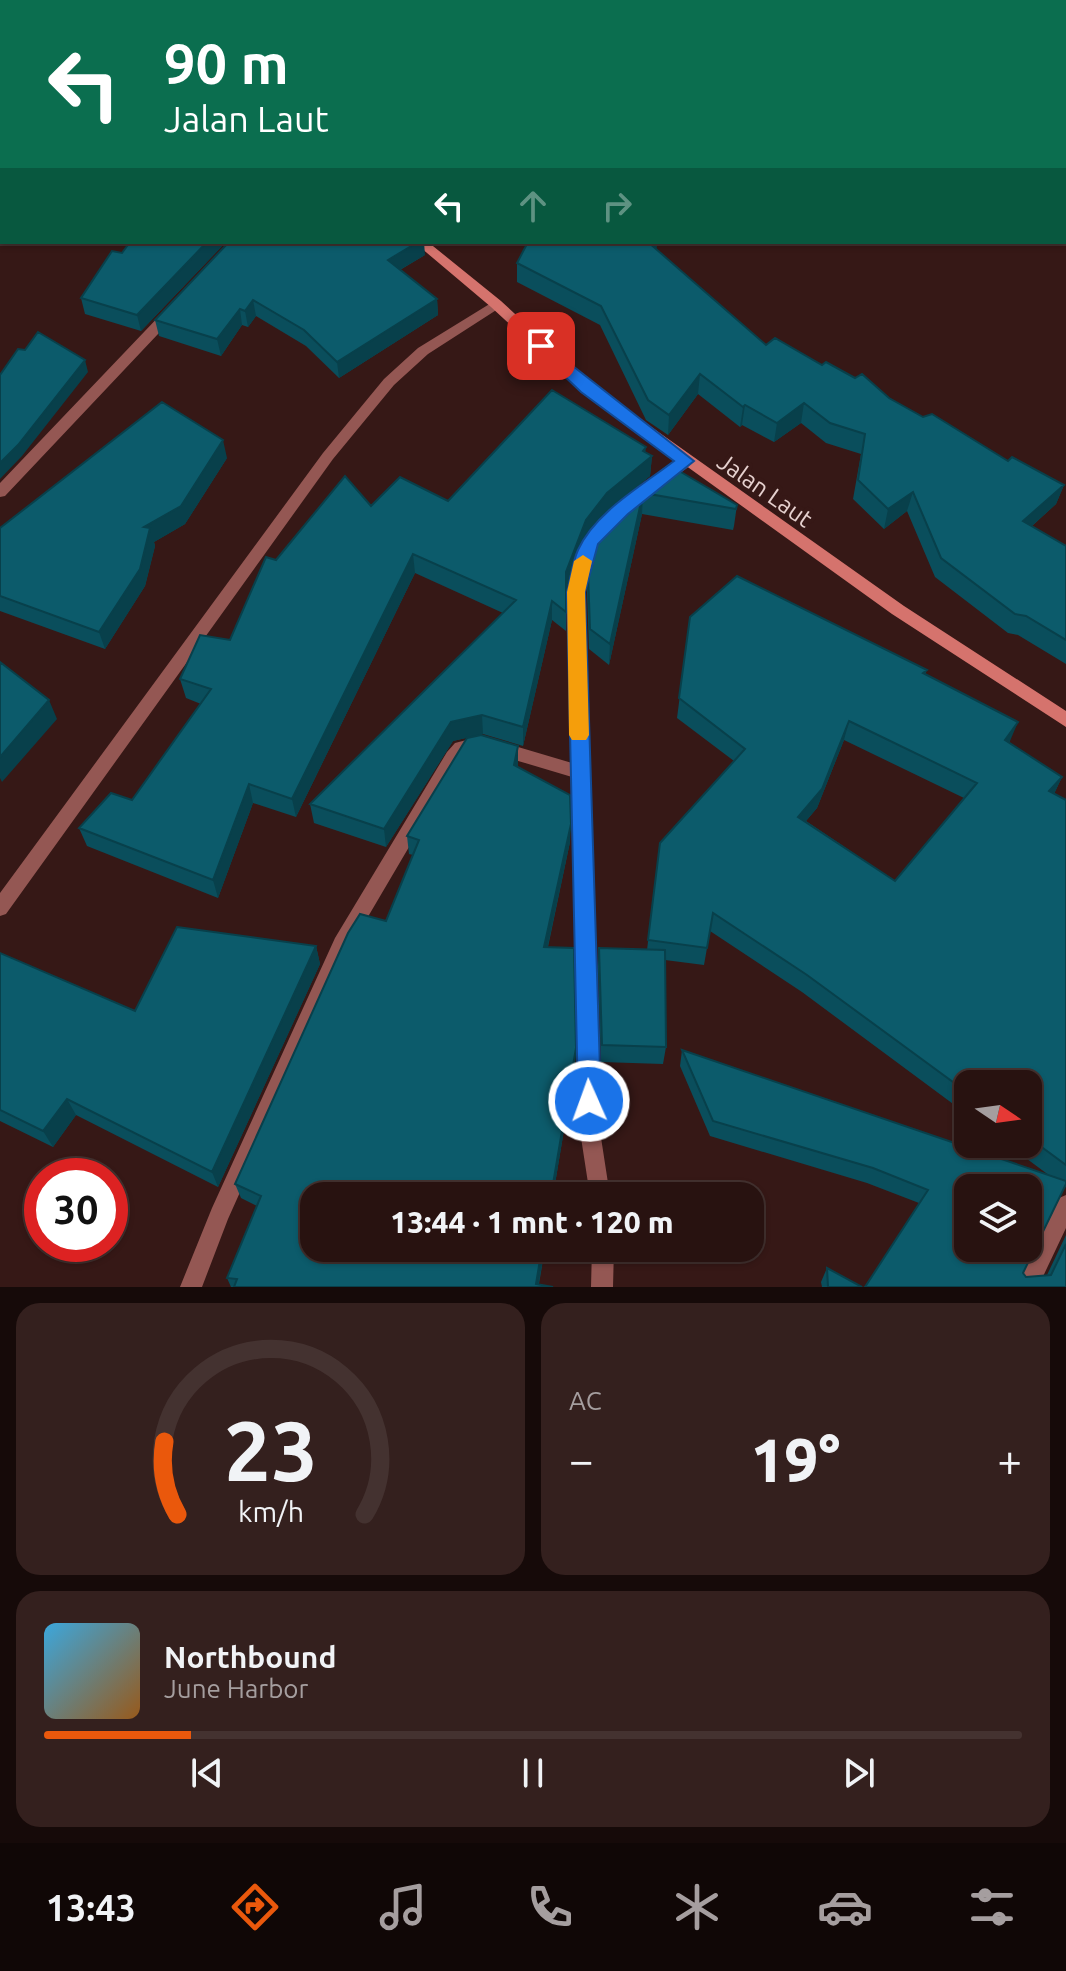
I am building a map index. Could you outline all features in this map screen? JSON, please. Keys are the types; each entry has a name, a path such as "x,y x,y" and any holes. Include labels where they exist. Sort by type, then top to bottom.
{"street":[{"name":"Jalan Laut","path":"422,244 496,304 587,388 898,610 1066,720"},
{"path":"0,492 183,299"},
{"path":"0,908 328,456 380,393 423,351 496,304"},
{"path":"598,1182 590,1131 576,592 586,551 592,540 622,510 686,461"},
{"path":"191,1287 219,1215 342,944 453,757 461,748 482,744 580,772"},
{"path":"1027,1287 1066,1205"},
{"path":"602,1287 603,1262"}],"building":[{"path":"129,244 205,244 137,315 81,298 112,251 122,253"},
{"path":"227,244 415,244 388,260 437,299 337,362 304,330 253,300 245,311 240,309 217,339 155,320"},
{"path":"527,244 650,244 766,345 775,338 822,365 826,362 855,378 862,374 889,398 923,417 932,414 1008,461 1012,457 1064,485 1023,521 1066,546 1066,640 1026,616 1015,614 941,558 913,492 888,509 858,480 865,434 830,423 804,403 777,423 745,405 743,407 700,374 669,415 648,400 601,306 517,263"},
{"path":"38,332 85,360 18,445 0,463 0,375 18,349 25,350"},
{"path":"552,390 646,447 643,451 652,456 607,493 586,520 566,572 566,612 552,601 523,727 482,715 451,722 384,829 310,804 516,600 413,554 292,799 249,784 213,880 79,828 111,793 132,800 211,689 180,679 200,635 230,640 266,557 276,560 345,476 371,506 400,477 448,501"},
{"path":"162,402 223,440 181,506 144,527 150,528 140,569 99,632 0,596 0,528"},
{"path":"669,465 737,505 736,509 643,493 610,644 590,629 588,572 595,549 604,529 627,499"},
{"path":"737,576 927,670 923,673 1018,722 1005,740 1062,777 1049,791 1066,800 1066,1165 1042,1147 1042,1070 954,1070 954,1083 807,975 713,913 707,948 648,940 660,843 745,749 679,698 690,617","holes":["849,721 977,783 895,881 798,817 822,789"]},
{"path":"0,662 49,700 0,757"},
{"path":"481,735 518,746 514,765 570,795 571,824 544,947 574,948 576,1048 553,1182 300,1182 300,1262 540,1262 536,1284 553,1287 234,1287 237,1279 227,1278 261,1196 235,1184 348,933 360,914 386,921 419,840 407,836 467,738"},
{"path":"177,927 316,946 212,1172 67,1099 43,1131 0,1110 0,953 135,1011"},
{"path":"599,948 665,950 666,1047 602,1045"},
{"path":"682,1050 954,1143 954,1158 999,1158 1066,1181 1042,1234 1042,1174 954,1174 954,1262 1028,1262 1023,1273 1026,1277 1051,1275 1066,1244 1066,1287 865,1287 928,1190 873,1168 713,1121"},
{"path":"827,1268 862,1287 828,1287"}],"slow traffic":[{"path":"579,735 576,592 583,561"}],"route":[{"path":"541,346 587,388 686,461 622,510 592,540 578,578 589,1101"}]}
